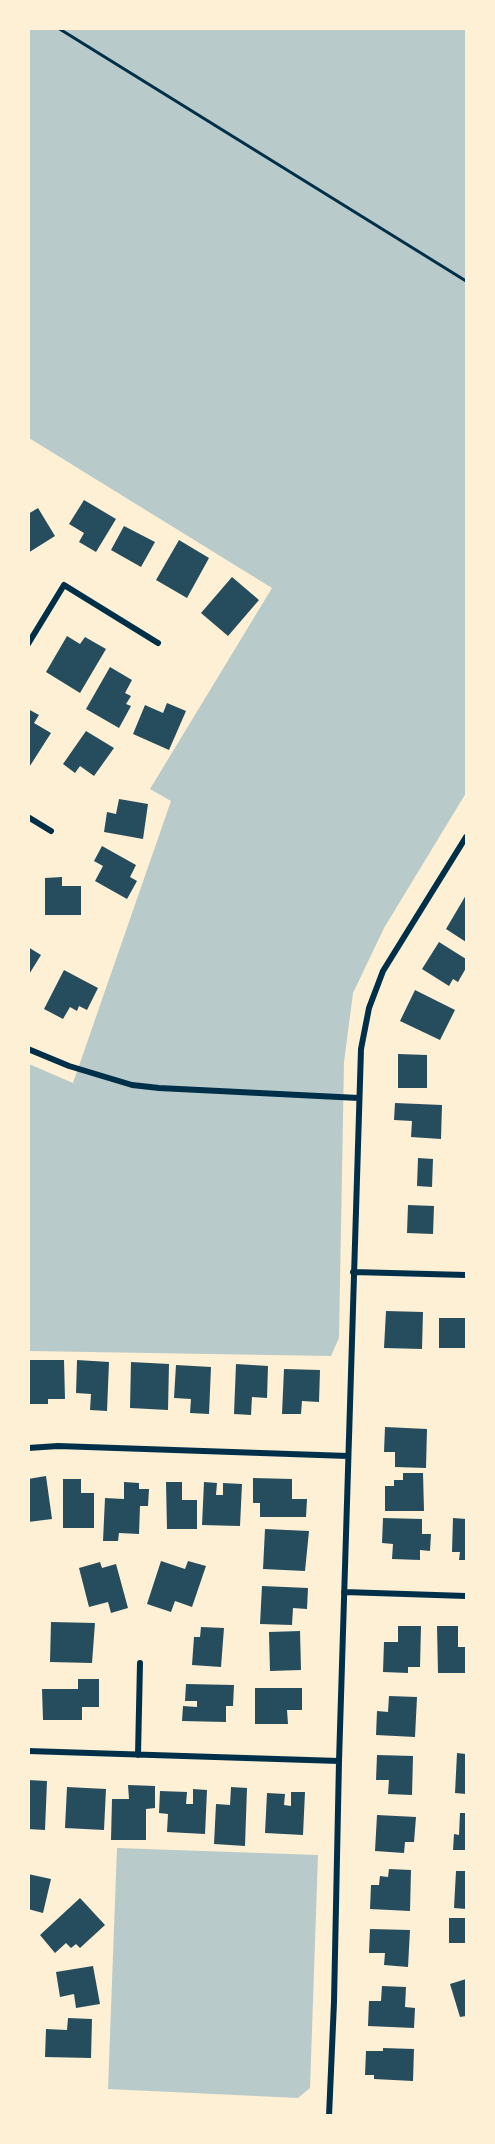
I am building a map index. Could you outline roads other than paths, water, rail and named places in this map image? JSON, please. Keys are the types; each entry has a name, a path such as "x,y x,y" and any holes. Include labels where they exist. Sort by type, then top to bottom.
{"street":[{"path":"28,644 64,585 158,644"},
{"path":"28,817 51,831"},
{"path":"329,2115 361,1049 369,1008 383,971 466,837"},
{"path":"28,1049 91,1073 132,1085 359,1098"},
{"path":"353,1272 466,1275"},
{"path":"28,1448 58,1446 348,1456"},
{"path":"344,1592 466,1596"},
{"path":"138,1755 140,1663"},
{"path":"28,1751 339,1761"}]}
